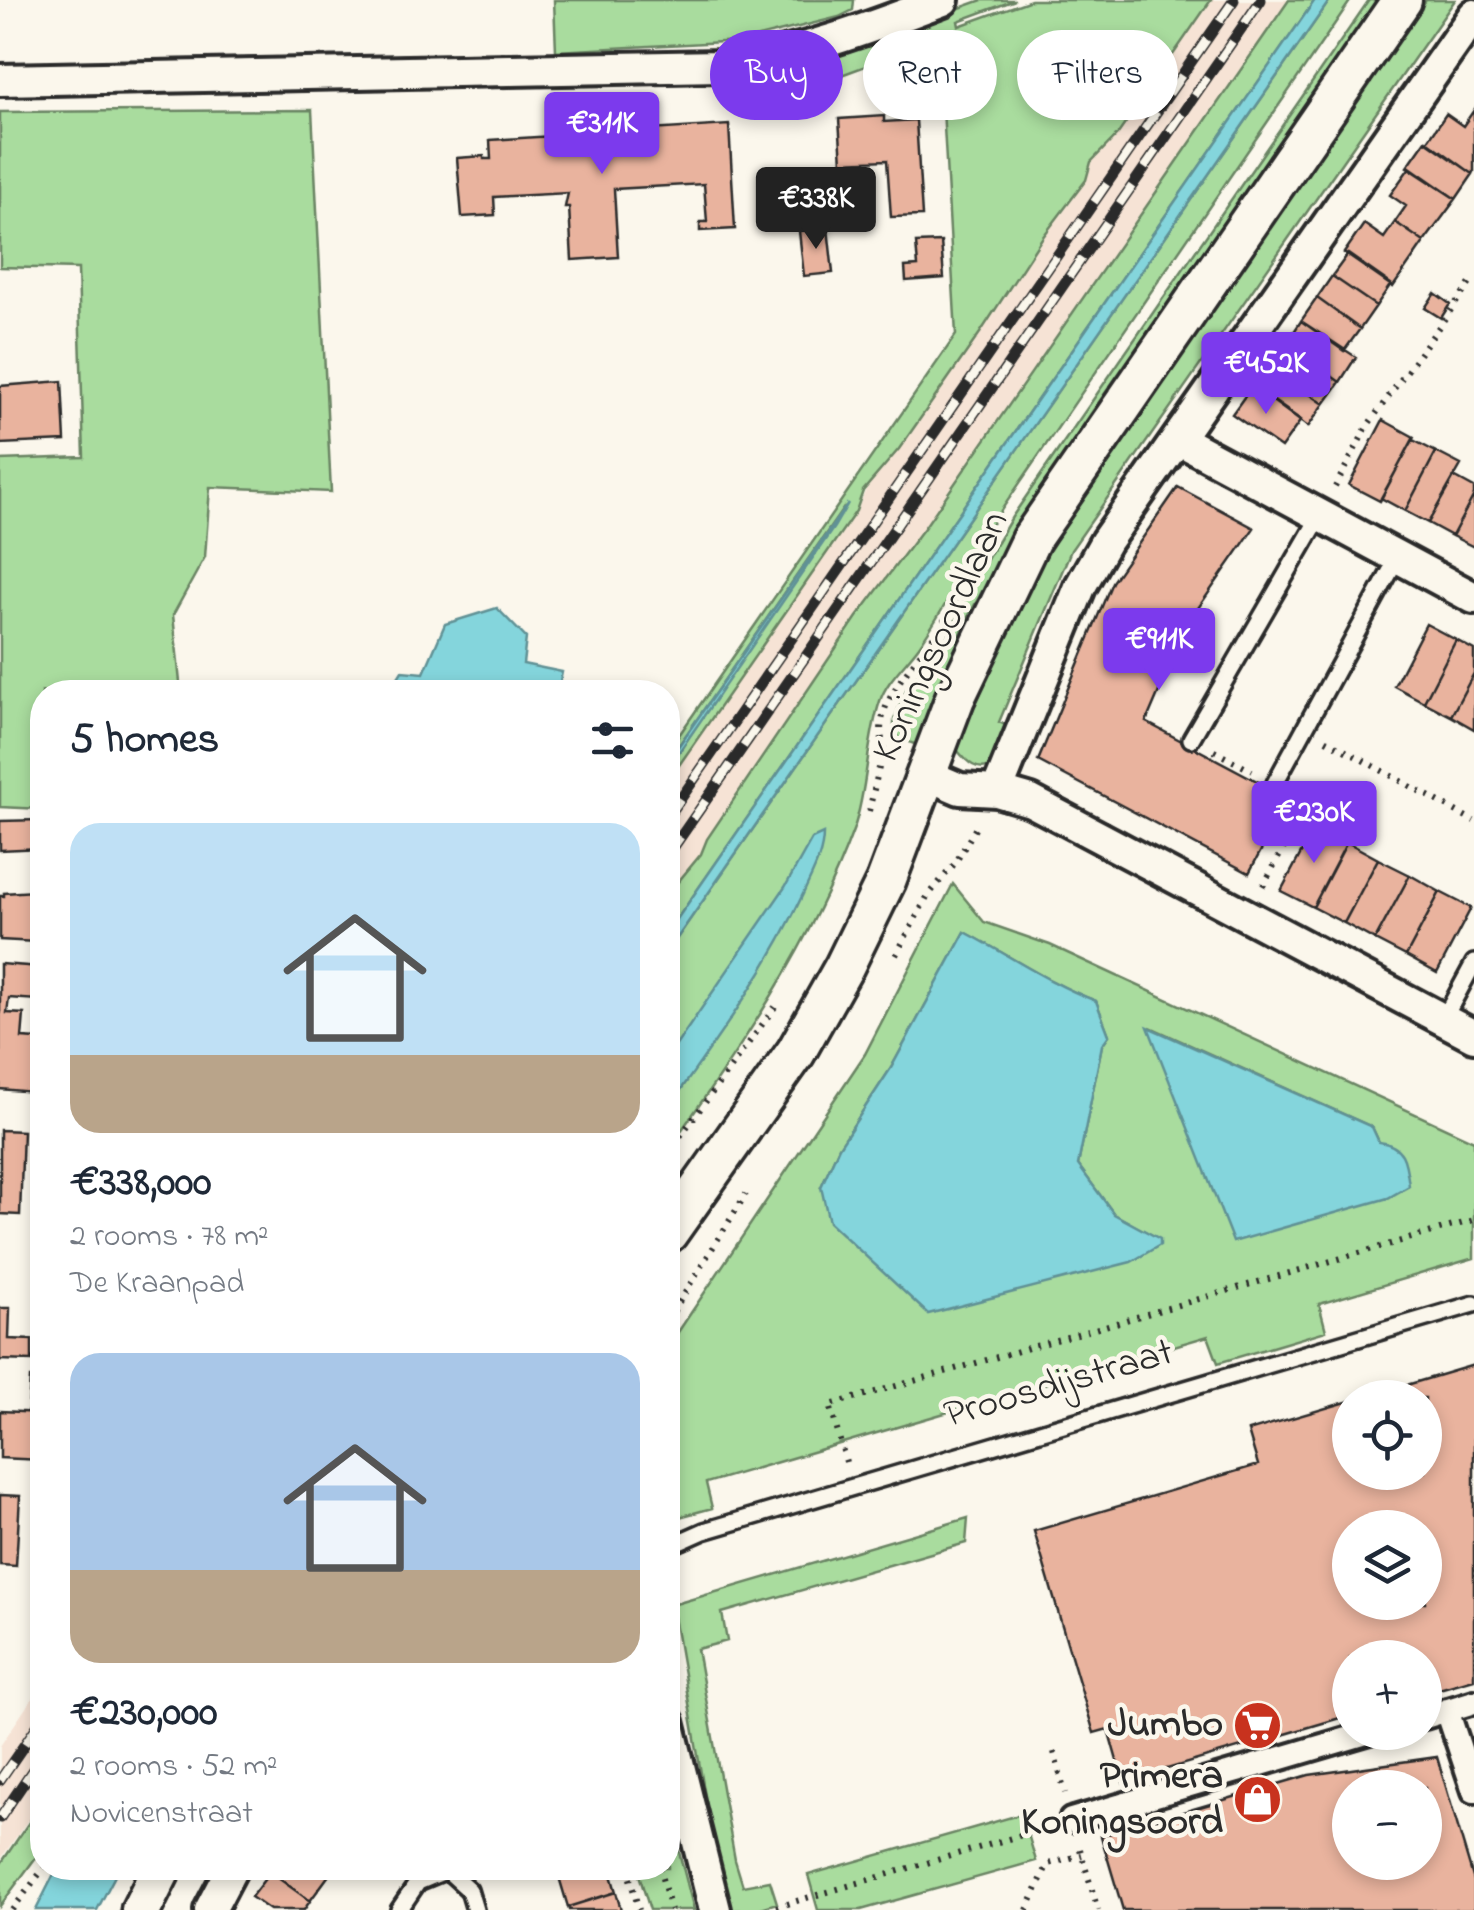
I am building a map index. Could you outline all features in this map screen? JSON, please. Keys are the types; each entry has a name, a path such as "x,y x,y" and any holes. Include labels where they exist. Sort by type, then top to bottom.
{"street":[{"path":"0,80 720,66 776,57 836,41 943,0"},
{"name":"Koningsoordlaan","path":"680,1216 796,1052 844,967 886,881 925,774 992,614 1032,540 1402,0"},
{"path":"996,791 1080,587 1106,541 1474,15"},
{"path":"1178,440 1474,598"},
{"path":"925,774 960,789 996,791 1032,801 1474,1036"},
{"path":"1442,1711 1474,1702"},
{"path":"1442,1725 1474,1791"},
{"path":"1071,1820 1332,1743"},
{"path":"680,1770 715,1910"},
{"path":"141,1910 156,1880"},
{"path":"210,1910 226,1880"}],"lane":[{"path":"1191,739 1320,516"},
{"path":"1275,784 1398,557"},
{"path":"1443,1020 1474,963"},
{"name":"Proosdijstraat","path":"680,1541 853,1486 1474,1304"},
{"path":"399,1910 423,1880"},
{"path":"458,1880 469,1890 475,1910"}],"path":[{"path":"1320,516 1368,425 1474,278"},
{"path":"1304,728 1474,822"},
{"path":"1191,739 1308,802 1246,916"},
{"path":"853,1486 830,1405 1474,1220"},
{"path":"766,1910 1071,1820"},
{"path":"1027,1910 1048,1864 1082,1855"},
{"path":"12,1910 35,1880"},
{"path":"631,1880 640,1910"},
{"path":"662,1880 671,1910"}],"shaded area":[{"path":"1211,0 1289,0 924,528 857,617 707,839 701,854 680,879 680,764 856,512 870,481 899,449 1042,238 1086,180 1091,162 1128,120 1178,120 1178,48"},
{"path":"30,1702 30,1817 0,1860 0,1746"}],"green space":[{"path":"554,0 854,0 853,10 839,17 786,30 710,30 710,43 556,51"},
{"path":"982,0 1015,0 958,21 959,26 1031,0 1211,0 1178,48 1178,30 1017,30 1017,120 1128,120 1091,162 1086,180 1042,238 899,449 863,491 856,511 680,764 680,750 845,506 680,744 680,734 956,335 944,120 997,120 997,30 898,30"},
{"path":"1289,0 1315,0 680,915 680,879 701,854 707,839 857,617 924,528"},
{"path":"1330,0 1351,0 989,528 929,632 887,686 875,717 854,828 837,871 796,954 748,1034 680,1132 680,934"},
{"path":"1369,0 1378,0 1090,415 1016,529 967,619 917,745 900,739 894,733 894,720 907,688 950,633 970,588 1012,517"},
{"path":"1426,0 1455,0 1071,550 999,722 1008,726 993,765 973,765 957,750 962,735 1026,591 1059,534"},
{"path":"863,43 863,67 843,74 843,50"},
{"path":"312,110 331,492 210,487 205,557 173,615 180,680 30,680 30,808 0,807 0,460 84,457 78,269 0,267 0,112"},
{"path":"953,884 984,922 1050,945 1474,1141 1474,1258 1319,1304 1326,1331 1218,1363 1208,1336 706,1483 712,1508 680,1517 680,1329 865,1054","holes":["965,932 1096,1001 1109,1035 1102,1045 1078,1165 1114,1214 1159,1239 821,1187 839,1147 891,1068","1150,1027 1372,1127 1379,1142"]},
{"path":"968,1518 966,1543 722,1613 727,1641 697,1649 743,1886 770,1881 777,1903 755,1910 732,1910 711,1831 680,1651 680,1603"},
{"path":"1022,1814 1036,1861 861,1910 818,1910 808,1875"},
{"path":"30,1821 30,1865 0,1906 0,1865"},
{"path":"680,1856 694,1910 650,1910 641,1880 680,1880"}],"water":[{"path":"1315,0 1330,0 680,934 680,915"},
{"path":"848,503 680,751 680,744"},
{"path":"497,608 526,638 523,664 562,672 560,680 396,680 402,671 424,673 445,624"},
{"path":"823,834 814,871 790,921 741,1003 680,1091 680,1040 785,887 812,839"},
{"path":"965,932 1096,1001 1109,1035 1102,1045 1078,1165 1114,1214 1160,1239 1160,1245 1131,1262 928,1314 829,1222 821,1187 839,1147 891,1068"},
{"path":"1148,1027 1372,1127 1379,1142 1394,1147 1403,1156 1409,1186 1388,1198 1233,1242"},
{"path":"51,1880 113,1880 97,1910 36,1910"}],"building":[{"path":"1474,110 1473,174 1427,142 1446,114 1463,126"},
{"path":"839,120 916,120 922,216 891,217 887,160 842,162"},
{"path":"729,125 735,229 700,231 700,222 707,222 704,184 614,189 618,257 572,260 569,207 565,207 568,193 494,197 495,215 462,217 457,158 491,159 490,140"},
{"path":"1426,140 1473,174 1456,199 1407,167"},
{"path":"1410,167 1456,199 1424,242 1395,222 1406,206 1390,195"},
{"path":"1395,222 1424,242 1393,287 1344,253 1364,224 1384,238"},
{"path":"828,228 833,273 804,276 799,231"},
{"path":"941,242 944,278 906,281 905,267 918,266 916,243"},
{"path":"1348,254 1391,284 1376,306 1332,276"},
{"path":"1332,276 1376,306 1360,329 1317,298"},
{"path":"1435,293 1450,304 1441,318 1425,308"},
{"path":"1317,298 1360,329 1344,351 1301,321"},
{"path":"1301,321 1356,357 1340,382 1286,344"},
{"path":"1286,344 1340,382 1324,404 1270,366"},
{"path":"1270,366 1324,404 1308,427 1255,388"},
{"path":"62,381 65,441 0,444 0,386"},
{"path":"1252,386 1301,420 1281,448 1232,414"},
{"path":"1383,420 1414,437 1380,501 1349,485"},
{"path":"1413,440 1436,452 1405,511 1381,498"},
{"path":"1436,452 1461,465 1428,523 1405,511"},
{"path":"1454,477 1474,488 1474,495 1452,536 1428,523"},
{"path":"1178,487 1254,528 1189,621 1146,722 1289,798 1249,873 1038,761 1112,582"},
{"path":"1474,495 1474,547 1452,536"},
{"path":"1426,624 1456,640 1424,702 1394,686"},
{"path":"1456,640 1474,650 1474,673 1451,716 1424,702"},
{"path":"1474,673 1474,729 1451,716"},
{"path":"30,820 30,849 0,850 0,821"},
{"path":"1316,825 1347,842 1313,907 1281,891"},
{"path":"1347,842 1378,859 1344,923 1313,907"},
{"path":"1378,859 1410,875 1375,940 1344,923"},
{"path":"1410,875 1440,892 1406,956 1375,940"},
{"path":"30,891 30,942 0,940 0,896"},
{"path":"1440,892 1471,908 1437,973 1406,956"},
{"path":"0,964 30,966 30,999 9,998 7,1013 24,1014 22,1038 30,1039 30,1092 0,1089"},
{"path":"0,1130 23,1131 20,1215 0,1214"},
{"path":"0,1308 10,1308 9,1339 30,1340 30,1361 0,1360"},
{"path":"1474,1365 1474,1679 1442,1688 1442,1640 1332,1640 1332,1720 1123,1782 1108,1729 1094,1733 1034,1531 1258,1465 1248,1431 1332,1406 1332,1490 1442,1490 1442,1380 1424,1380"},
{"path":"0,1411 30,1412 30,1459 0,1458"},
{"path":"0,1495 20,1496 16,1566 0,1565"},
{"path":"1437,1757 1441,1770 1345,1770"},
{"path":"1332,1772 1332,1880 1442,1880 1442,1774 1474,1881 1474,1910 1123,1910 1101,1836 1309,1775"},
{"path":"264,1880 281,1880 310,1901 304,1910 270,1910 251,1897"},
{"path":"281,1880 325,1880 310,1901"},
{"path":"560,1880 612,1880 616,1892 568,1907"},
{"path":"616,1892 621,1910 569,1910 568,1907"}],"railway":[{"path":"680,800 1234,0"},
{"path":"680,838 1261,0"},
{"path":"0,1780 30,1736"},
{"path":"0,1818 30,1774"}],"place":[{"name":"Jumbo","path":"1258,1725"},
{"name":"Primera Koningsoord","path":"1258,1800"}]}
